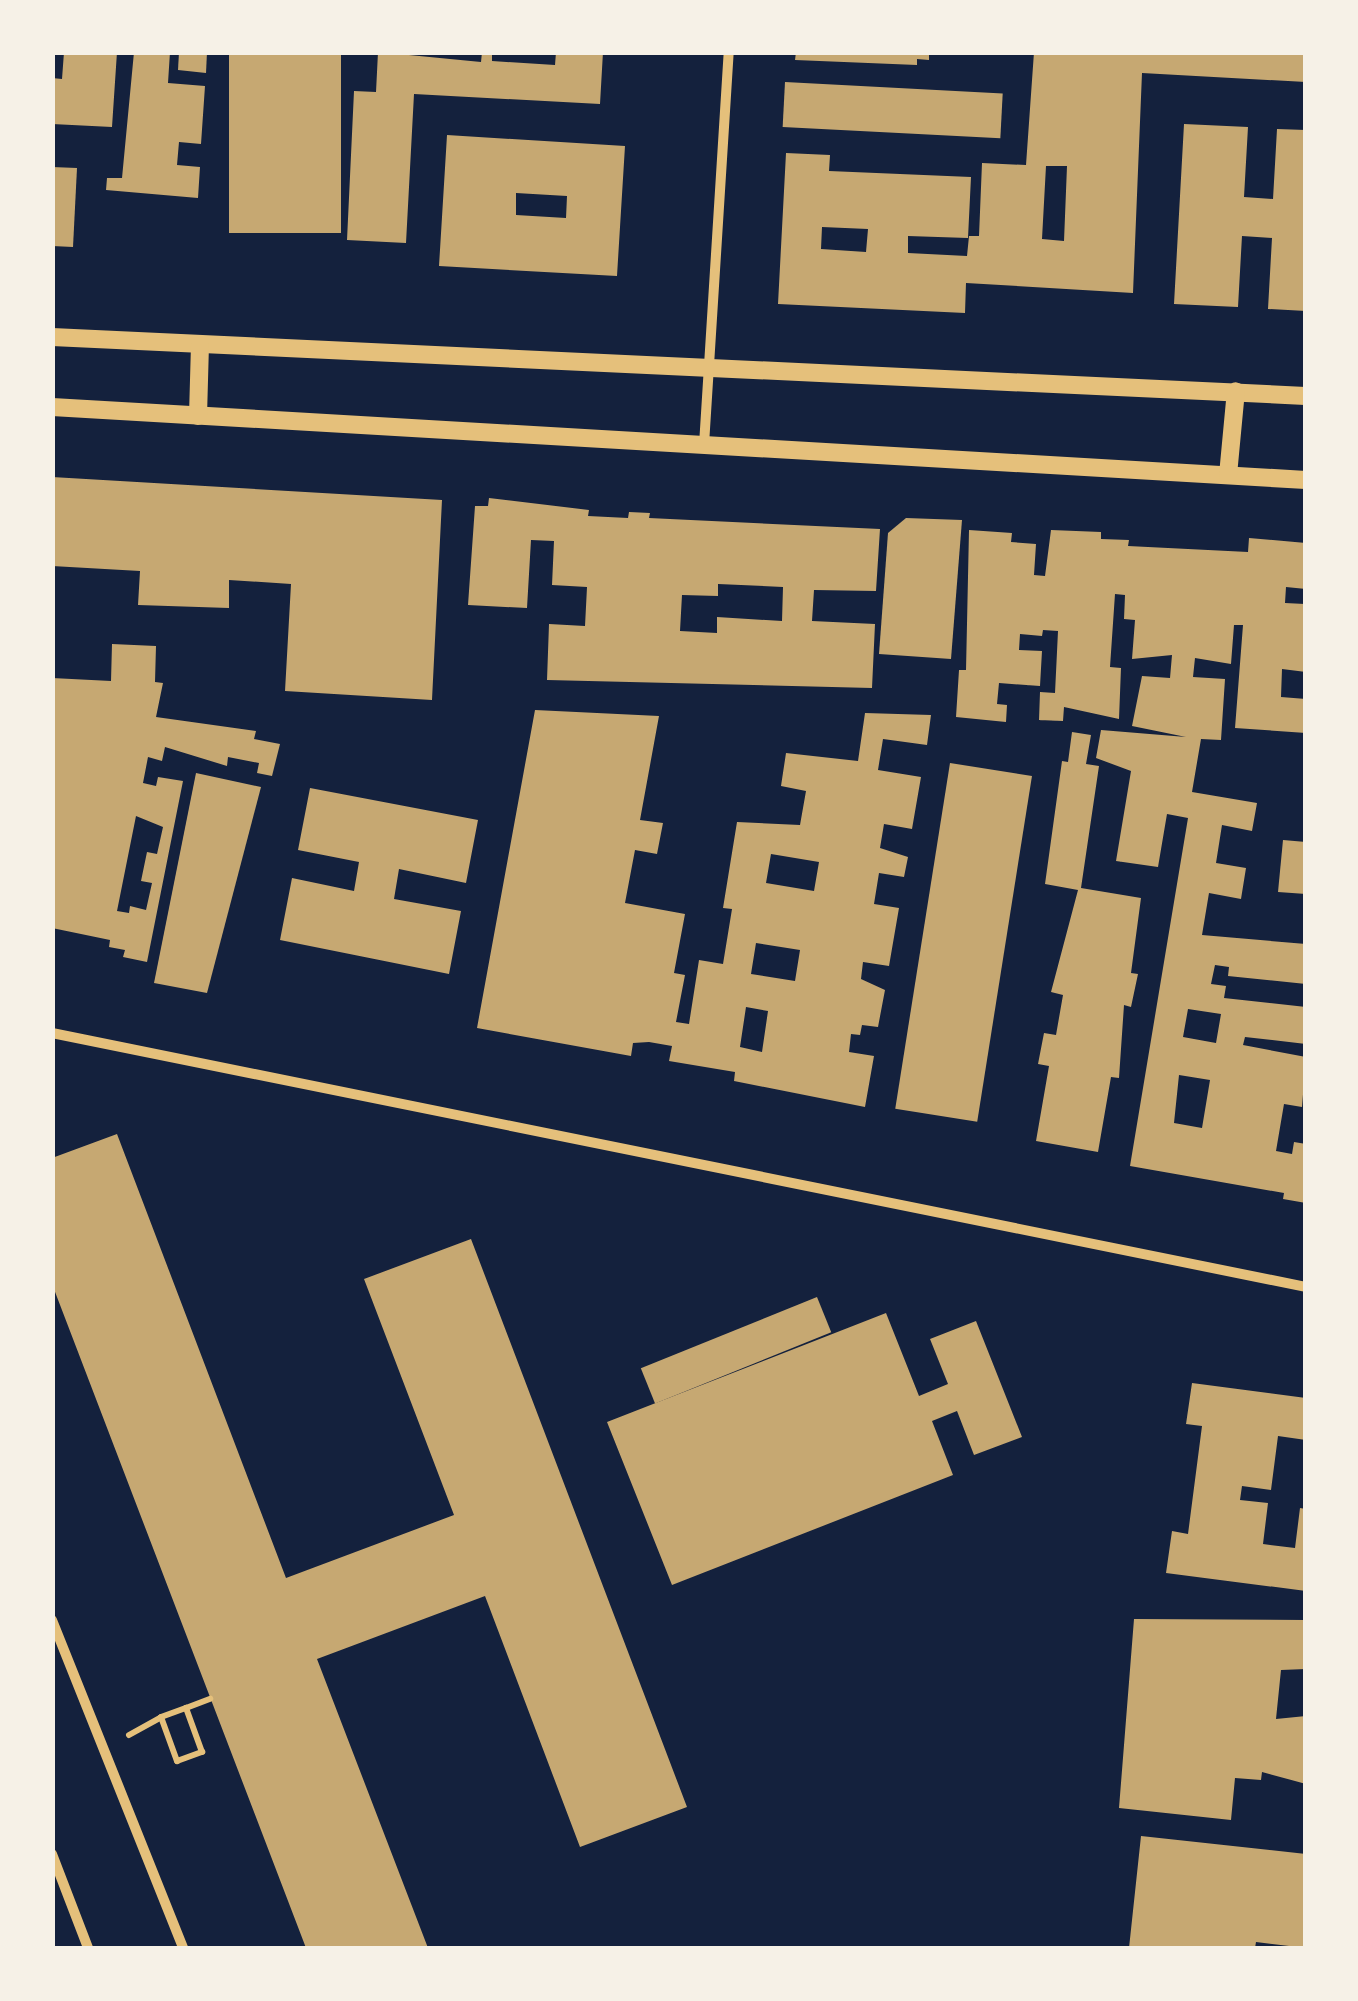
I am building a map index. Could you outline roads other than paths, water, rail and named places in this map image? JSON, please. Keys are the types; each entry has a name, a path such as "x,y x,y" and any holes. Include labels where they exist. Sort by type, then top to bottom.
{"street":[{"path":"704,445 729,52"},
{"path":"52,337 707,372 1306,396"},
{"path":"198,416 200,346"},
{"path":"1228,475 1236,391"},
{"path":"52,407 1306,480"},
{"path":"52,1033 1306,1287"},
{"path":"52,1620 183,1948"},
{"path":"52,1854 88,1948"}]}
